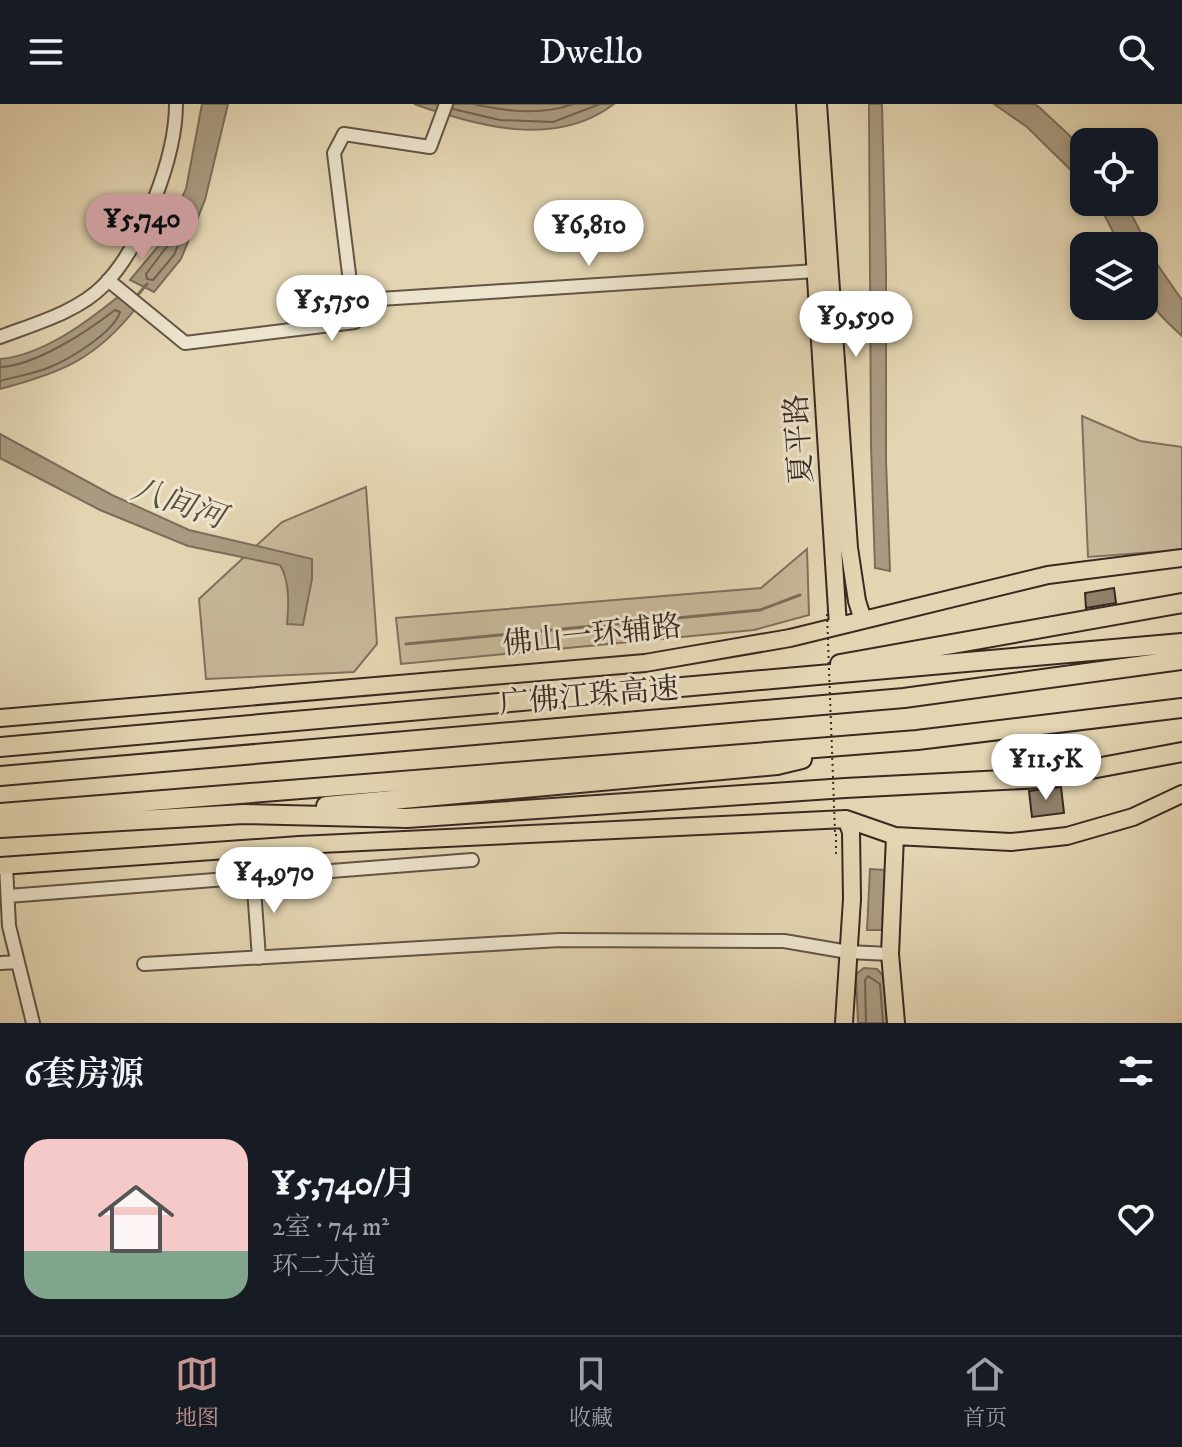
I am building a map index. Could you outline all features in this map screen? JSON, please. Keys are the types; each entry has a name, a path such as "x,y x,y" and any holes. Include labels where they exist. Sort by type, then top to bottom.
{"highway":[{"path":"731,684 1021,629 1182,603"},
{"path":"0,747 1182,643"},
{"name":"广佛江珠高速","path":"0,776 904,698 1182,660"},
{"path":"0,813 870,744 1182,708"},
{"path":"0,828 244,814 777,765 870,744"},
{"path":"244,814 407,818 1043,778 1182,752"}],"main road":[{"name":"夏平路","path":"805,104 832,620"},
{"name":"夏平路","path":"818,104 849,548 863,620"},
{"name":"佛山一环辅路","path":"0,718 645,663 790,638 832,620 863,620 1048,575 1182,558"},
{"path":"3,866 299,845 846,819 895,836 1011,842 1067,836 1133,817 1182,794"},
{"path":"844,1023 851,832 846,819"},
{"path":"895,836 890,954 896,1023"}],"street":[{"path":"0,337 61,313 108,280 128,250 158,189 176,121 176,104"},
{"path":"108,280 185,343 355,322 334,153 344,134 430,147 445,106"},
{"path":"364,300 816,271"},
{"path":"8,896 472,860"},
{"path":"3,866 9,926 33,1023"},
{"path":"253,875 259,958"},
{"path":"144,964 560,940 784,941 848,952 890,954"},
{"path":"0,963 18,962"}],"path":[{"path":"832,620 835,833"}],"shaded area":[{"path":"1082,416 1140,441 1182,447 1182,550 1088,557"},
{"path":"366,487 377,644 354,672 206,679 199,599 282,522"},
{"path":"807,549 809,615 754,630 401,664 396,618 761,588"}],"water":[{"path":"202,104 228,104 205,200 181,259 154,292 130,280 160,244 186,189"},
{"path":"414,104 614,104 591,118 541,130 489,126"},
{"path":"869,104 882,104 890,571 875,568 871,446"},
{"path":"994,104 1035,104 1040,108 1070,136 1070,169 1027,127"},
{"path":"1105,216 1132,216 1140,232 1113,232"},
{"path":"1158,265 1182,300 1182,336 1160,314"},
{"path":"119,296 136,308 91,352 59,370 0,389 0,359 48,344 79,326"},
{"path":"0,434 112,495 189,530 312,559 312,579 303,625 287,624 287,586 280,565 188,546 100,510 0,458"},
{"path":"870,869 885,870 882,930 867,930"},
{"path":"864,968 877,969 887,980 891,1023 858,1023 856,974"}],"building":[{"path":"1114,588 1116,603 1086,608 1085,593"},
{"path":"1061,787 1064,813 1032,817 1029,791"}],"waterway":[{"path":"136,297 147,284"},
{"path":"406,644 760,610 800,595"}],"water label":[{"name":"八间河","path":"178,504"}]}
